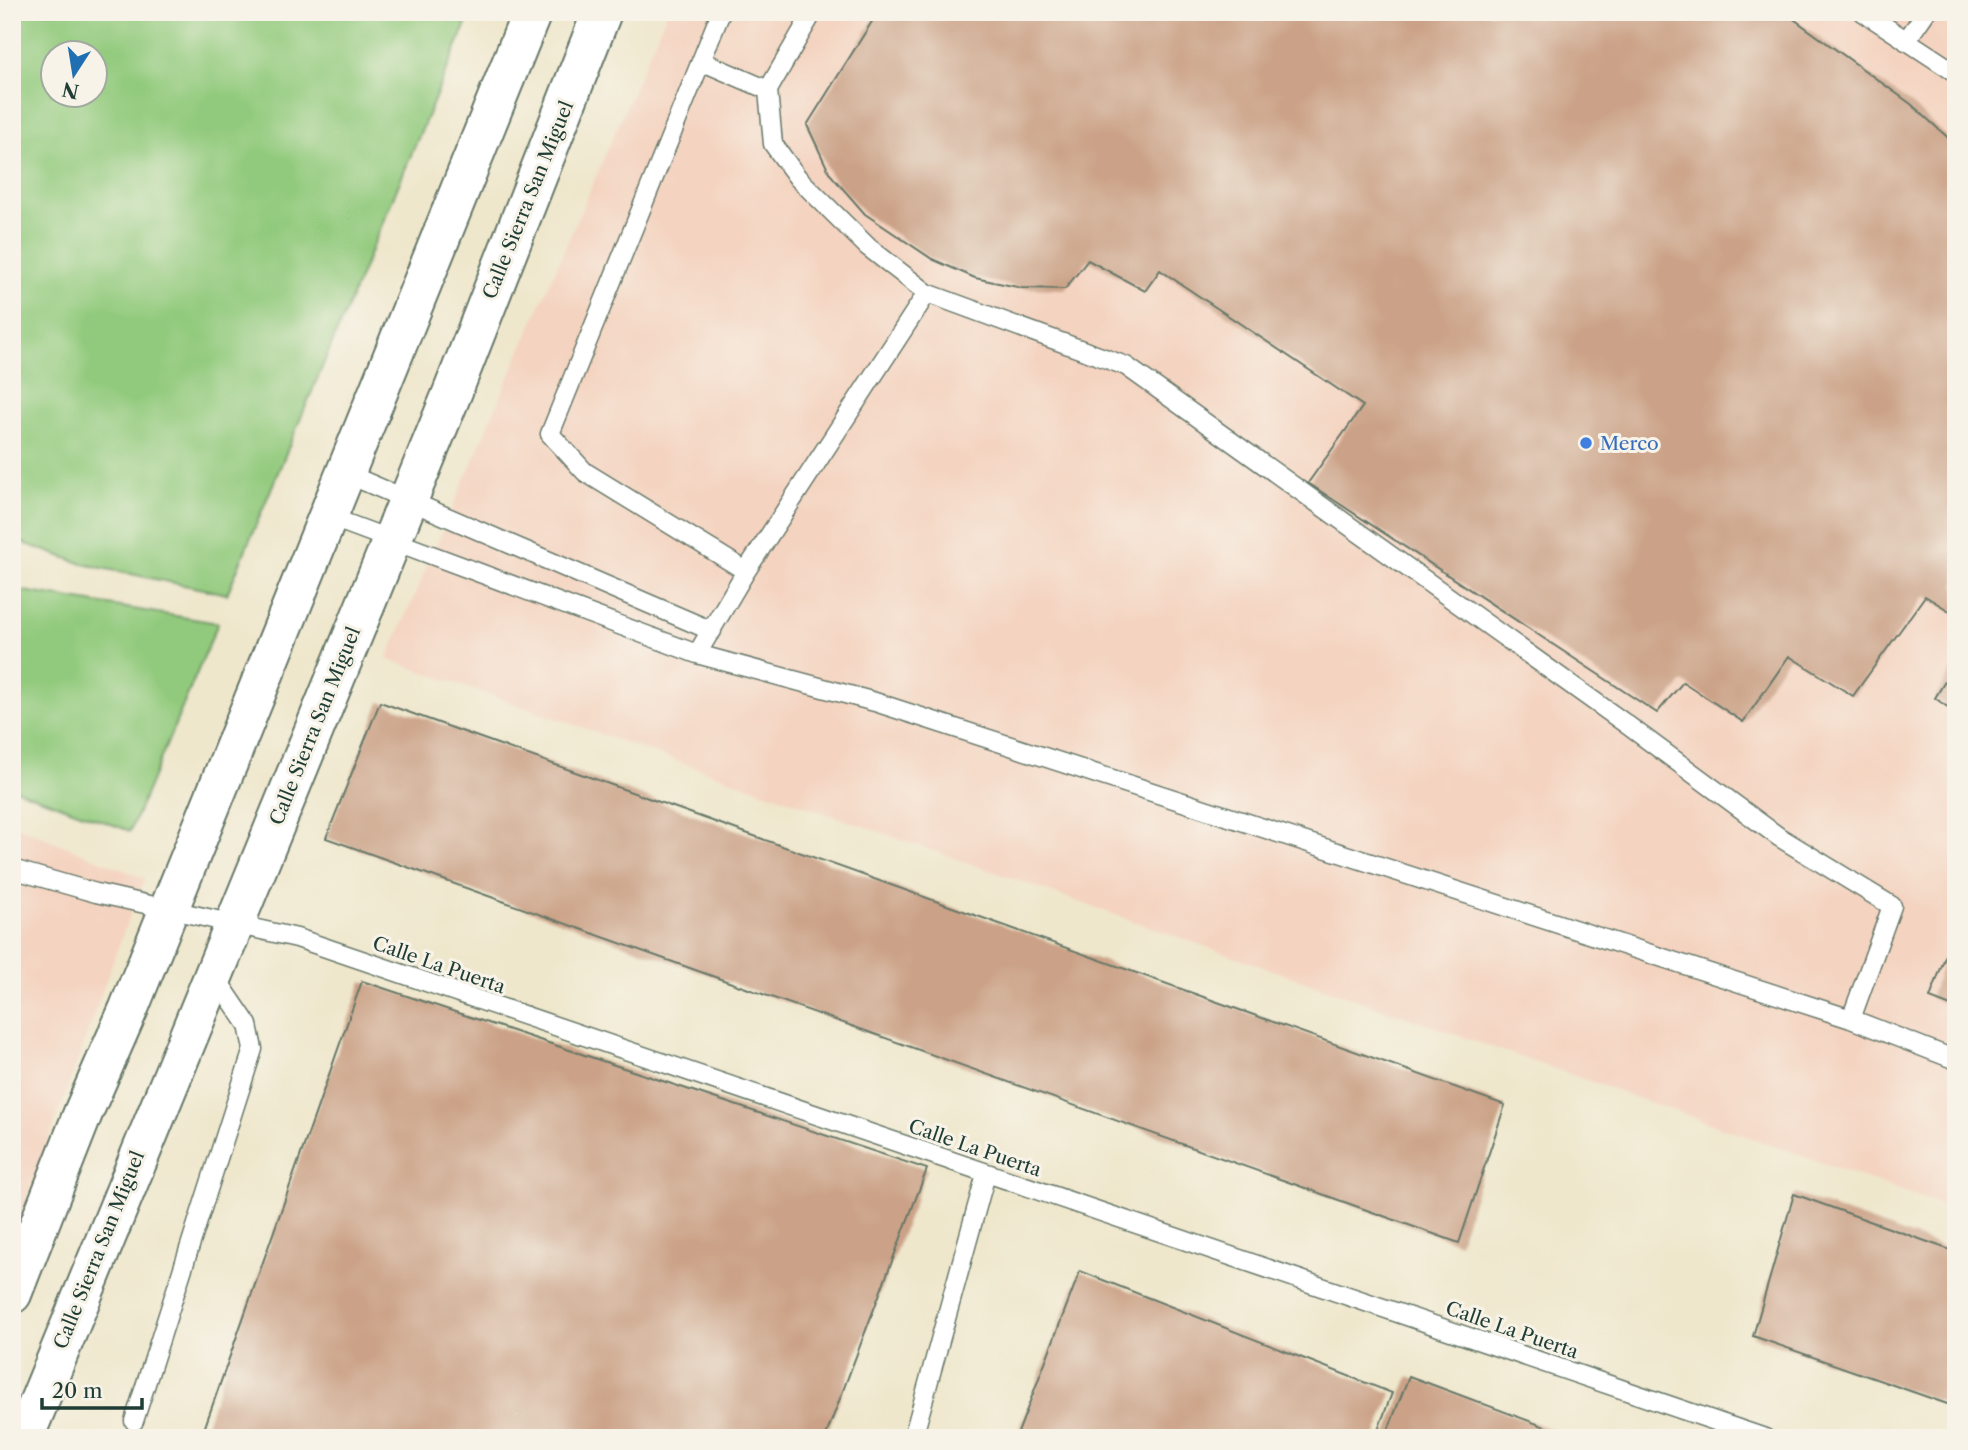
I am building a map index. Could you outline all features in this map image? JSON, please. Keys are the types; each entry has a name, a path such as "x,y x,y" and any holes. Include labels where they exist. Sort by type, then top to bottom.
{"street":[{"path":"12,1294 83,1113 169,908 532,12"},
{"name":"Calle Sierra San Miguel","path":"24,1438 212,972 391,542 602,12"}],"lane":[{"path":"721,12 550,435 585,472 746,571"},
{"path":"813,12 768,90 773,144 798,178 869,247 927,293 1126,366 1626,724 1779,838 1892,906 1851,1019"},
{"path":"1863,12 1956,74"},
{"path":"1906,41 1926,12"},
{"path":"701,61 768,90"},
{"path":"697,654 746,571 927,293"},
{"path":"345,473 712,631"},
{"path":"327,516 697,654 874,702 1851,1019 1956,1060"},
{"name":"Calle La Puerta","path":"12,869 96,893 297,938 1765,1438"},
{"path":"134,1421 253,1049 248,1025 212,972"},
{"path":"913,1438 986,1174"}],"shaded area":[{"path":"667,12 1956,12 1956,1210 387,659"},
{"path":"12,824 145,879 12,1242"}],"green space":[{"path":"12,12 471,12 227,594 83,564 12,539"},
{"path":"12,589 218,623 130,831 12,788"}],"building":[{"path":"878,12 1784,12 1911,104 1956,145 1956,615 1925,596 1853,696 1789,656 1743,722 1683,682 1657,713 1308,483 1363,406 1160,270 1145,291 1088,260 1065,289 1022,288 975,278 932,259 865,214 830,174 807,125"},
{"path":"1956,663 1956,713 1935,698"},
{"path":"380,702 1505,1105 1459,1243 326,838"},
{"path":"1956,927 1956,1008 1930,998"},
{"path":"362,981 927,1169 825,1438 201,1438"},
{"path":"1794,1194 1956,1252 1956,1407 1753,1336"},
{"path":"1080,1271 1392,1393 1375,1438 1016,1438"},
{"path":"1409,1376 1572,1437 1572,1438 1385,1438"}],"place":[{"name":"Merco","path":"1586,443"}]}
